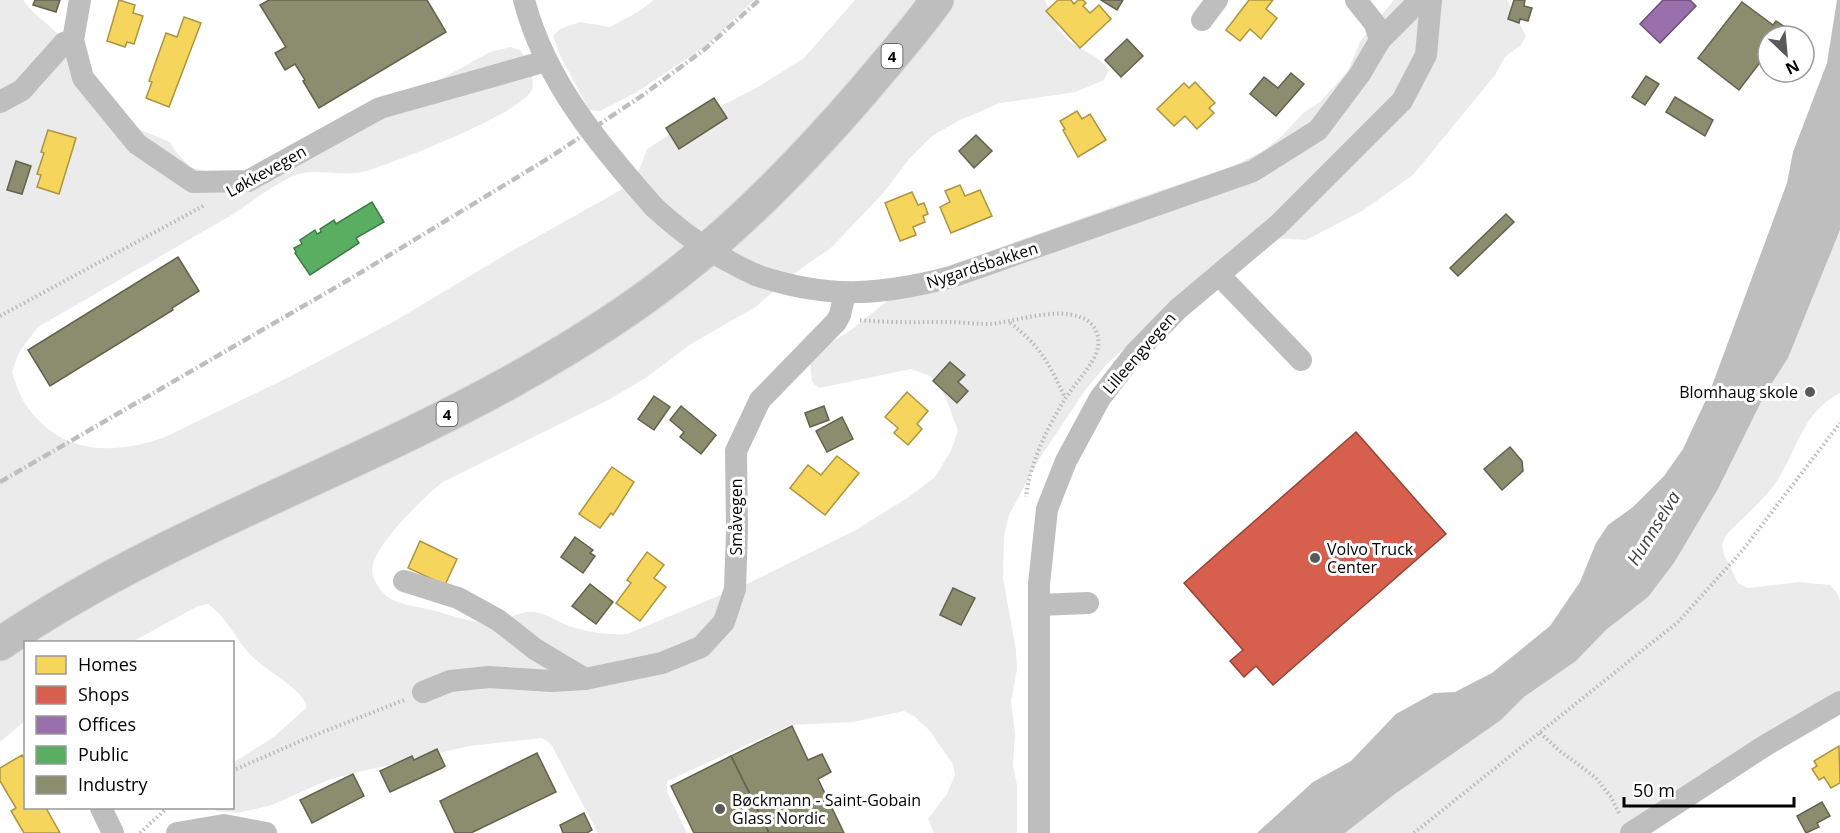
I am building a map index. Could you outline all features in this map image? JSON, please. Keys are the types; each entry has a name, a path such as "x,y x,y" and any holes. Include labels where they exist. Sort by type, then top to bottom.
{"highway":[{"name":"4","path":"0,644 49,612 119,572 401,438 513,380 636,304 714,243 812,149 937,0"}],"street":[{"path":"0,102 22,90 64,43 74,40 80,0"},
{"name":"Nygardsbakken","path":"524,0 546,61 579,116 654,207 712,254 756,275 800,288 845,293 896,289 951,277 1253,171 1318,130 1360,74 1380,40 1420,0"},
{"path":"1202,20 1217,0"},
{"path":"1356,0 1375,24 1380,40"},
{"name":"Lilleengvegen","path":"1039,833 1039,584 1047,509 1066,461 1100,398 1135,353 1178,309 1278,224 1402,101 1426,55 1431,0"},
{"name":"Løkkevegen","path":"74,40 82,78 137,144 193,182 248,181 380,108 546,61"},
{"path":"1218,274 1301,360"},
{"name":"Småvegen","path":"423,692 450,681 489,677 551,681 585,679 662,663 701,647 724,622 735,589 736,451 760,400 828,332 840,315 845,293"},
{"path":"404,581 458,598 498,620 535,649 585,679"},
{"path":"1040,605 1088,603"},
{"path":"1628,829 1840,702"},
{"path":"102,809 113,833"},
{"path":"177,833 224,825 266,833"}],"path":[{"name":"Løkkevegen","path":"0,316 208,203"},
{"path":"840,315 859,320 882,322 987,324 1058,314 1083,317 1091,323 1098,335 1097,351 1065,398 1046,435"},
{"path":"1009,322 1024,333 1047,359 1065,398"},
{"path":"1414,833 1678,622 1742,551 1840,423"},
{"path":"234,770 423,692"},
{"path":"1540,733 1595,777 1611,797 1628,829"},
{"path":"140,833 165,809"}],"shaded area":[{"path":"0,0 23,0 73,47 114,119 170,142 190,167 220,175 242,171 302,150 416,93 490,52 511,47 521,51 531,74 532,89 524,99 483,124 426,149 363,172 308,172 291,177 230,216 38,327 19,352 12,372 24,402 37,419 52,432 69,441 104,448 143,444 163,438 285,379 395,321 505,255 619,191 628,185 640,168 647,149 683,126 758,87 804,58 855,0 1045,0 1062,34 1099,60 1109,70 1104,80 1076,92 1000,103 960,120 932,136 909,159 884,192 832,247 789,277 757,306 691,344 647,377 610,399 443,482 424,498 390,535 381,548 372,570 377,585 383,592 393,600 404,604 485,623 534,612 579,629 619,634 627,634 745,585 854,531 909,497 934,478 951,451 958,431 938,383 930,376 911,369 819,388 812,382 810,361 815,352 851,330 918,277 1236,165 1264,150 1281,137 1303,113 1320,102 1348,71 1360,42 1394,0 1507,0 1526,36 1521,45 1505,57 1495,75 1413,175 1362,211 1306,240 1275,238 1139,335 1107,364 1086,389 1039,459 1009,515 1004,536 1003,578 1016,650 1017,670 1011,701 1015,733 1013,765 1017,786 1017,833 934,833 928,819 947,794 955,775 953,764 929,730 914,716 904,711 853,722 791,725 667,781 667,792 687,833 598,833 551,744 542,738 469,746 326,781 269,806 237,813 217,811 214,809 234,809 234,762 275,736 306,708 306,703 293,688 247,651 224,620 208,604 198,606 134,641 24,641 24,722 0,742"},
{"path":"654,0 754,0 707,45 637,92 600,111 589,110 560,55 553,36 560,29 580,22 610,27 638,12"},
{"path":"1840,230 1840,393 1827,401 1809,421 1773,487 1726,535 1722,545 1724,555 1738,583 1747,588 1799,582 1830,585 1837,593 1840,601 1840,693 1647,833 1345,833 1395,794 1501,720 1524,697 1576,661 1606,630 1648,597 1674,563 1718,489 1765,394 1788,358"}],"water":[{"name":"Hunnselva","path":"1837,0 1840,0 1840,230 1788,358 1765,394 1718,489 1674,563 1648,597 1606,630 1576,661 1524,697 1501,720 1395,794 1345,833 1257,833 1313,782 1351,761 1396,714 1434,693 1455,692 1492,673 1550,626 1580,582 1596,543 1608,525 1633,507 1664,476 1683,449 1710,391 1787,183 1793,152 1827,63"}],"building: Homes":[{"path":"119,0 135,5 133,13 143,16 134,44 127,42 125,47 107,41"},
{"path":"1058,0 1071,0 1074,4 1078,0 1083,0 1086,3 1083,6 1090,13 1099,5 1111,19 1080,48 1046,11"},
{"path":"1249,0 1273,0 1266,9 1277,18 1261,39 1250,29 1240,41 1226,30"},
{"path":"184,17 201,23 169,107 146,98 152,82 149,81 166,33 177,37"},
{"path":"1195,82 1215,103 1209,108 1214,113 1197,129 1185,116 1174,126 1157,109 1184,83 1189,88"},
{"path":"1077,111 1082,119 1090,114 1106,140 1078,157 1060,121"},
{"path":"48,130 76,138 59,194 37,187 41,175 37,174 44,153 41,152"},
{"path":"960,185 965,196 980,190 992,216 951,233 940,207 950,202 945,191"},
{"path":"912,192 918,205 924,203 928,214 923,216 925,222 913,227 916,235 900,241 885,203"},
{"path":"907,392 928,411 917,424 922,429 908,445 894,433 898,428 885,417"},
{"path":"837,456 859,473 825,515 790,488 808,465 821,475"},
{"path":"612,467 634,482 613,515 611,513 600,528 579,514"},
{"path":"420,541 457,559 445,585 408,568"},
{"path":"647,552 664,565 654,578 666,587 640,621 616,603 631,583 627,580"},
{"path":"1839,746 1840,783 1831,788 1824,777 1819,780 1812,769 1817,766 1814,761"},
{"path":"22,755 24,758 24,809 47,809 60,833 24,833 11,811 16,808 0,781 0,768"}],"building: Shops":[{"name":"Volvo Truck Center","path":"1356,432 1446,534 1273,685 1256,666 1244,677 1230,661 1243,650 1184,583"}],"building: Offices":[{"path":"1663,0 1690,0 1696,6 1660,43 1640,24"}],"building: Public":[{"path":"372,202 384,222 356,238 359,243 310,275 295,253 294,248 302,244 300,240 315,230 317,234 321,232 320,229 334,220 336,224"}],"building: Industry":[{"path":"35,0 60,0 56,12 33,5"},
{"path":"269,0 427,0 446,32 319,108 295,64 285,70 275,53 286,47 260,5"},
{"path":"1101,0 1123,0 1117,10"},
{"path":"1514,0 1525,0 1524,6 1532,8 1528,21 1520,19 1519,23 1508,19"},
{"path":"1742,2 1772,24 1756,24 1756,68 1739,90 1698,58"},
{"path":"1127,39 1143,56 1121,77 1105,60"},
{"path":"1291,73 1304,84 1276,116 1250,94 1264,77 1278,88"},
{"path":"1646,76 1659,84 1645,105 1632,97"},
{"path":"1675,97 1713,120 1705,136 1666,112"},
{"path":"714,98 727,118 679,149 666,128"},
{"path":"976,135 992,151 974,168 959,151"},
{"path":"16,161 31,166 22,194 7,190"},
{"path":"1506,214 1514,222 1458,276 1450,268"},
{"path":"178,257 199,291 172,308 173,310 50,386 28,350"},
{"path":"950,362 965,375 958,382 968,391 957,403 933,381"},
{"path":"654,396 670,407 654,430 638,419"},
{"path":"681,406 716,435 701,454 680,437 684,432 670,420"},
{"path":"824,406 829,420 810,427 805,413"},
{"path":"842,417 853,439 827,452 816,431"},
{"path":"1510,447 1522,461 1523,471 1502,490 1484,469"},
{"path":"575,537 593,550 590,553 595,556 583,573 561,557"},
{"path":"590,584 613,602 596,624 572,606"},
{"path":"953,588 975,598 961,625 940,615"},
{"path":"792,726 808,760 822,754 831,772 818,779 844,833 769,833 731,756"},
{"path":"437,749 445,766 390,792 380,771 412,756 414,760"},
{"path":"537,753 556,792 471,833 455,833 440,801"},
{"name":"Bøckmann - Saint-Gobain Glass Nordic","path":"731,756 769,833 694,833 671,786"},
{"path":"353,774 364,796 312,823 300,800"},
{"path":"1822,802 1830,816 1817,823 1819,827 1806,833 1797,816"},
{"path":"584,813 592,830 587,833 563,833 560,825"}],"railway":[{"path":"0,482 350,279 552,156 643,95 705,49 759,0"}],"place":[{"name":"Blomhaug skole","path":"1810,392"},
{"name":"Volvo Truck Center","path":"1315,558"},
{"name":"Bøckmann - Saint-Gobain Glass Nordic","path":"720,809"}]}
